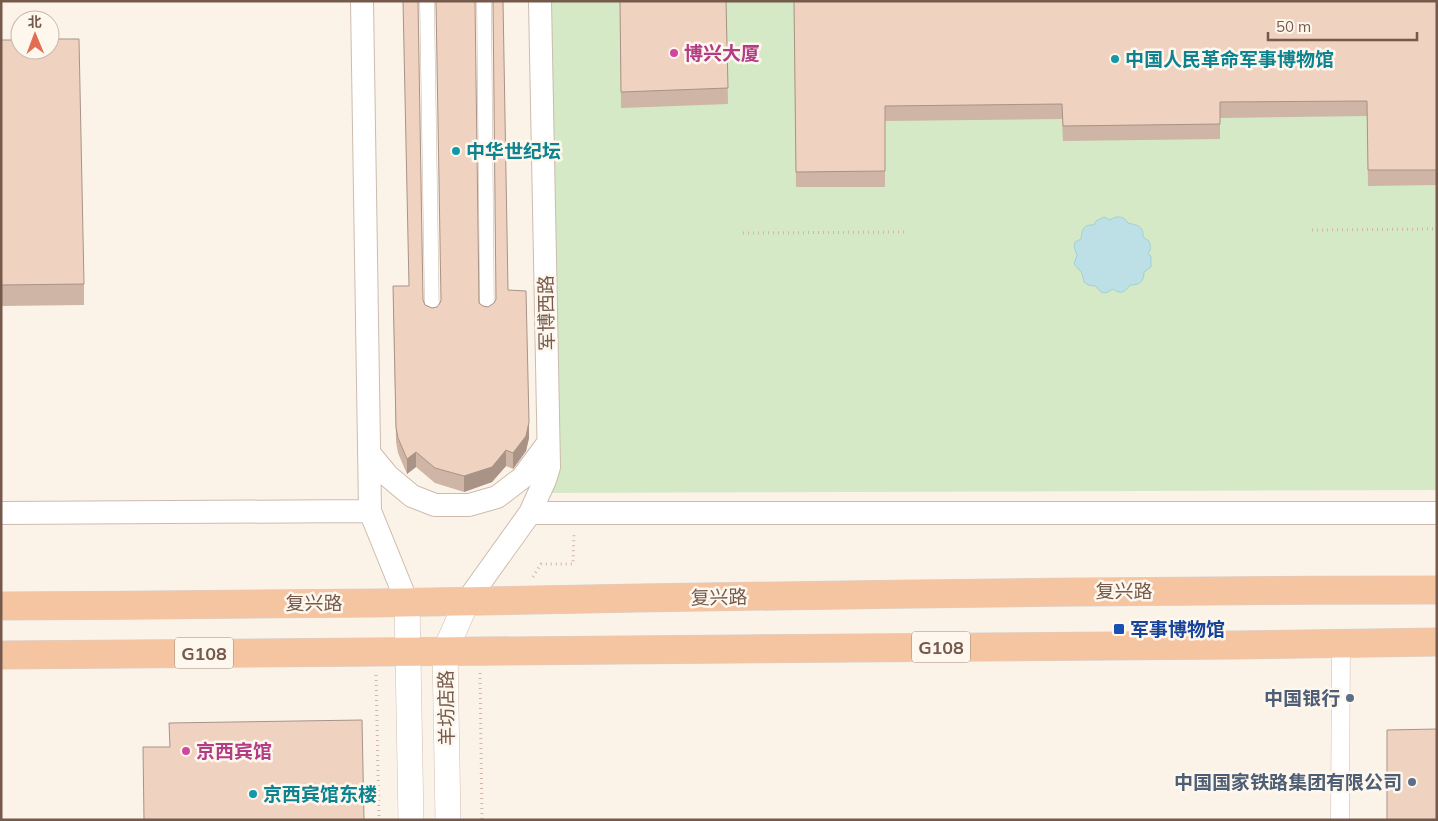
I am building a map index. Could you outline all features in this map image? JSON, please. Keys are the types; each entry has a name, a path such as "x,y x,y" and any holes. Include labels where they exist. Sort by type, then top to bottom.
{"highway":[{"name":"复兴路","path":"1,606 407,602 906,593 1437,590"},
{"name":"G108","path":"1,655 1437,642"}],"main road":[{"name":"羊坊店路","path":"448,820 445,651 467,601"},
{"name":"羊坊店路","path":"407,602 411,820"}],"street":[{"path":"362,1 370,511 407,602"},
{"path":"426,1 432,315"},
{"path":"484,1 487,314"},
{"name":"军博西路","path":"467,601 530,513 545,480 548,467 540,1"},
{"path":"369,454 388,476 412,496 435,505 468,505 497,497 522,478 548,443"},
{"path":"1,513 370,511"},
{"path":"530,513 1437,513"},
{"path":"1340,820 1341,643"}],"path":[{"path":"1312,230 1437,229"},
{"path":"743,233 908,232"}],"green space":[{"name":"中国人民革命军事博物馆","path":"547,1 1437,1 1437,490 548,493"}],"water":[{"path":"1104,217 1110,220 1120,217 1128,223 1141,228 1143,237 1150,244 1148,254 1151,256 1151,267 1144,272 1140,282 1130,285 1123,292 1113,289 1106,293 1101,292 1095,286 1088,285 1084,282 1082,273 1074,264 1077,255 1074,247 1075,242 1081,239 1084,228 1087,225 1094,225 1096,221"}],"building":[{"name":"中华世纪坛","path":"403,1 418,1 423,300 425,305 432,308 437,307 441,300 436,1 475,1 479,303 488,307 496,299 493,1 503,1 508,290 526,291 529,422 526,436 513,453 506,450 492,467 464,476 435,468 416,452 407,459 398,438 396,427 393,286 409,286"},
{"name":"博兴大厦","path":"620,1 726,1 728,88 621,92"},
{"name":"中国人民革命军事博物馆","path":"794,1 1437,1 1437,170 1368,170 1367,101 1220,102 1220,124 1063,126 1062,104 885,106 885,171 796,172"},
{"path":"60,39 79,39 84,284 1,285 1,40 10,40 10,60 60,60"},
{"name":"京西宾馆东楼","path":"362,720 364,820 144,820 143,747 170,747 169,723"},
{"name":"中国国家铁路集团有限公司","path":"1437,729 1437,820 1387,820 1387,730"}],"place":[{"name":"博兴大厦","path":"674,53"},
{"name":"中国人民革命军事博物馆","path":"1115,59"},
{"name":"中华世纪坛","path":"456,151"},
{"name":"军事博物馆","path":"1119,629"},
{"name":"中国银行","path":"1350,698"},
{"name":"京西宾馆","path":"186,751"},
{"name":"中国国家铁路集团有限公司","path":"1412,782"},
{"name":"京西宾馆东楼","path":"253,794"}]}
